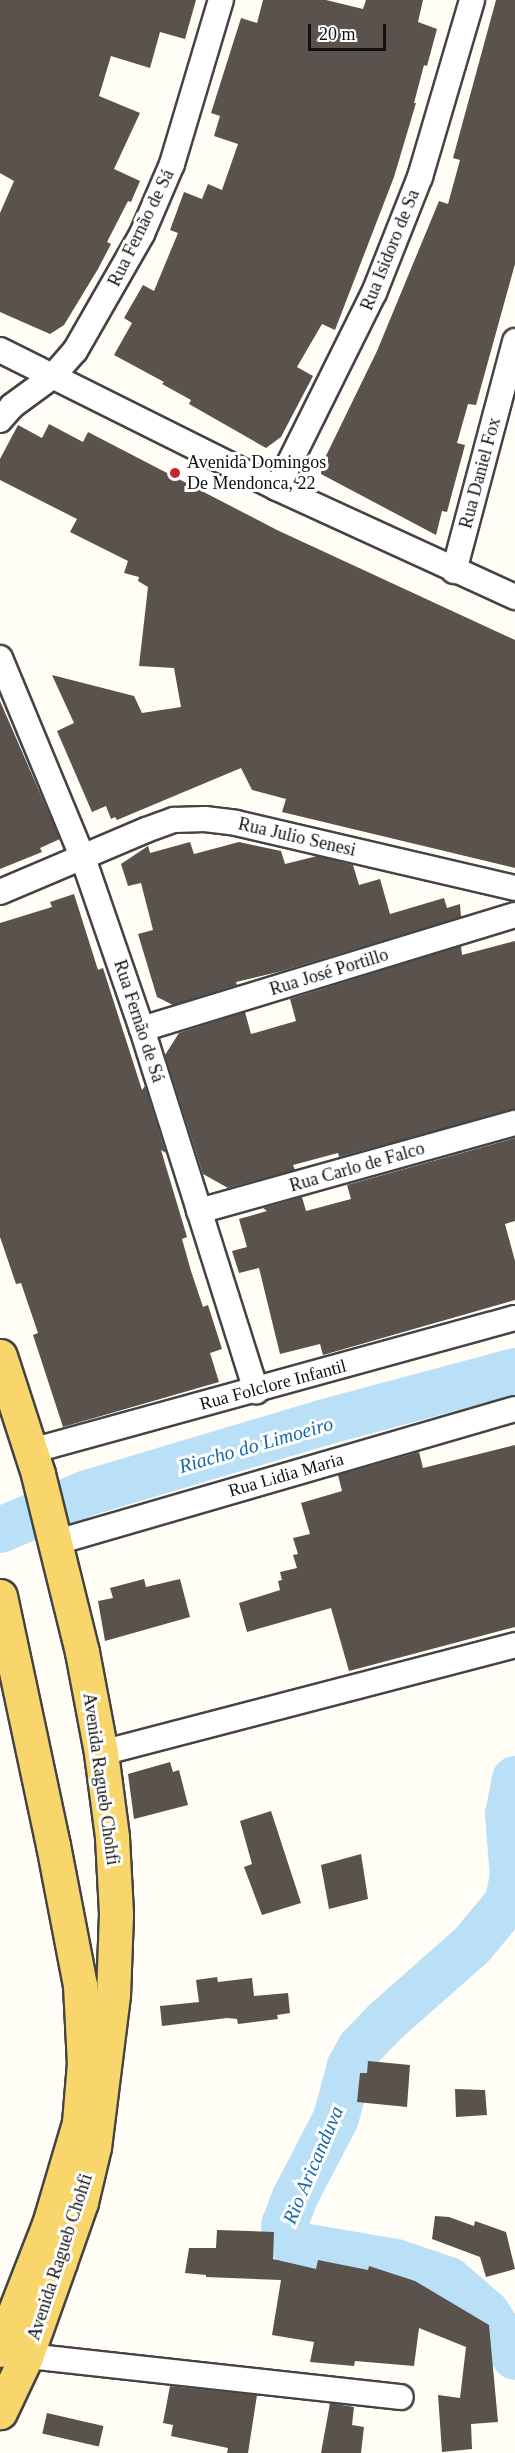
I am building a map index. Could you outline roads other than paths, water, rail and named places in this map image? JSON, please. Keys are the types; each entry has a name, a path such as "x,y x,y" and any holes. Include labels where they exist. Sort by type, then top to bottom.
{"main road":[{"name":"Avenida Ragueb Chohfi","path":"0,1356 35,1462 55,1536 101,1753 112,1838 116,1914 113,1995 106,2070 94,2147 81,2202 9,2353"},
{"name":"Avenida Ragueb Chohfi","path":"0,1598 6,1657 80,1985 84,2063 76,2134 9,2353 0,2412"}],"street":[{"name":"Rua Fernão de Sá","path":"0,420 12,406 53,376 75,351 142,234 172,164 221,0"},
{"name":"Rua Isidoro de Sa","path":"277,488 374,293 420,177 472,0"},
{"name":"Rua Daniel Fox","path":"454,571 515,341"},
{"path":"0,350 277,488 515,597"},
{"name":"Rua Fernão de Sá","path":"0,658 83,858 142,1029 256,1391"},
{"name":"Rua Julio Senesi","path":"0,892 174,820 205,819 236,823 515,888"},
{"name":"Rua José Portillo","path":"142,1029 515,915"},
{"name":"Rua Carlo de Falco","path":"199,1211 515,1123"},
{"name":"Rua Folclore Infantil","path":"35,1462 256,1391 515,1318"},
{"name":"Rua Lidia Maria","path":"55,1536 515,1409"},
{"path":"101,1753 515,1645"},
{"path":"9,2353 401,2397"}],"waterway":[{"name":"Riacho do Limoeiro","path":"0,1530 87,1493 325,1422 515,1371"},
{"name":"Rio Aricanduva","path":"515,1779 508,1814 513,1877 507,1903 472,1945 386,2021 360,2048 350,2066 336,2118 295,2197 284,2225 286,2238 296,2245 396,2262 449,2280 487,2313 515,2357"}],"place":[{"name":"Avenida Domingos De Mendonca, 22","path":"175,473"}]}
